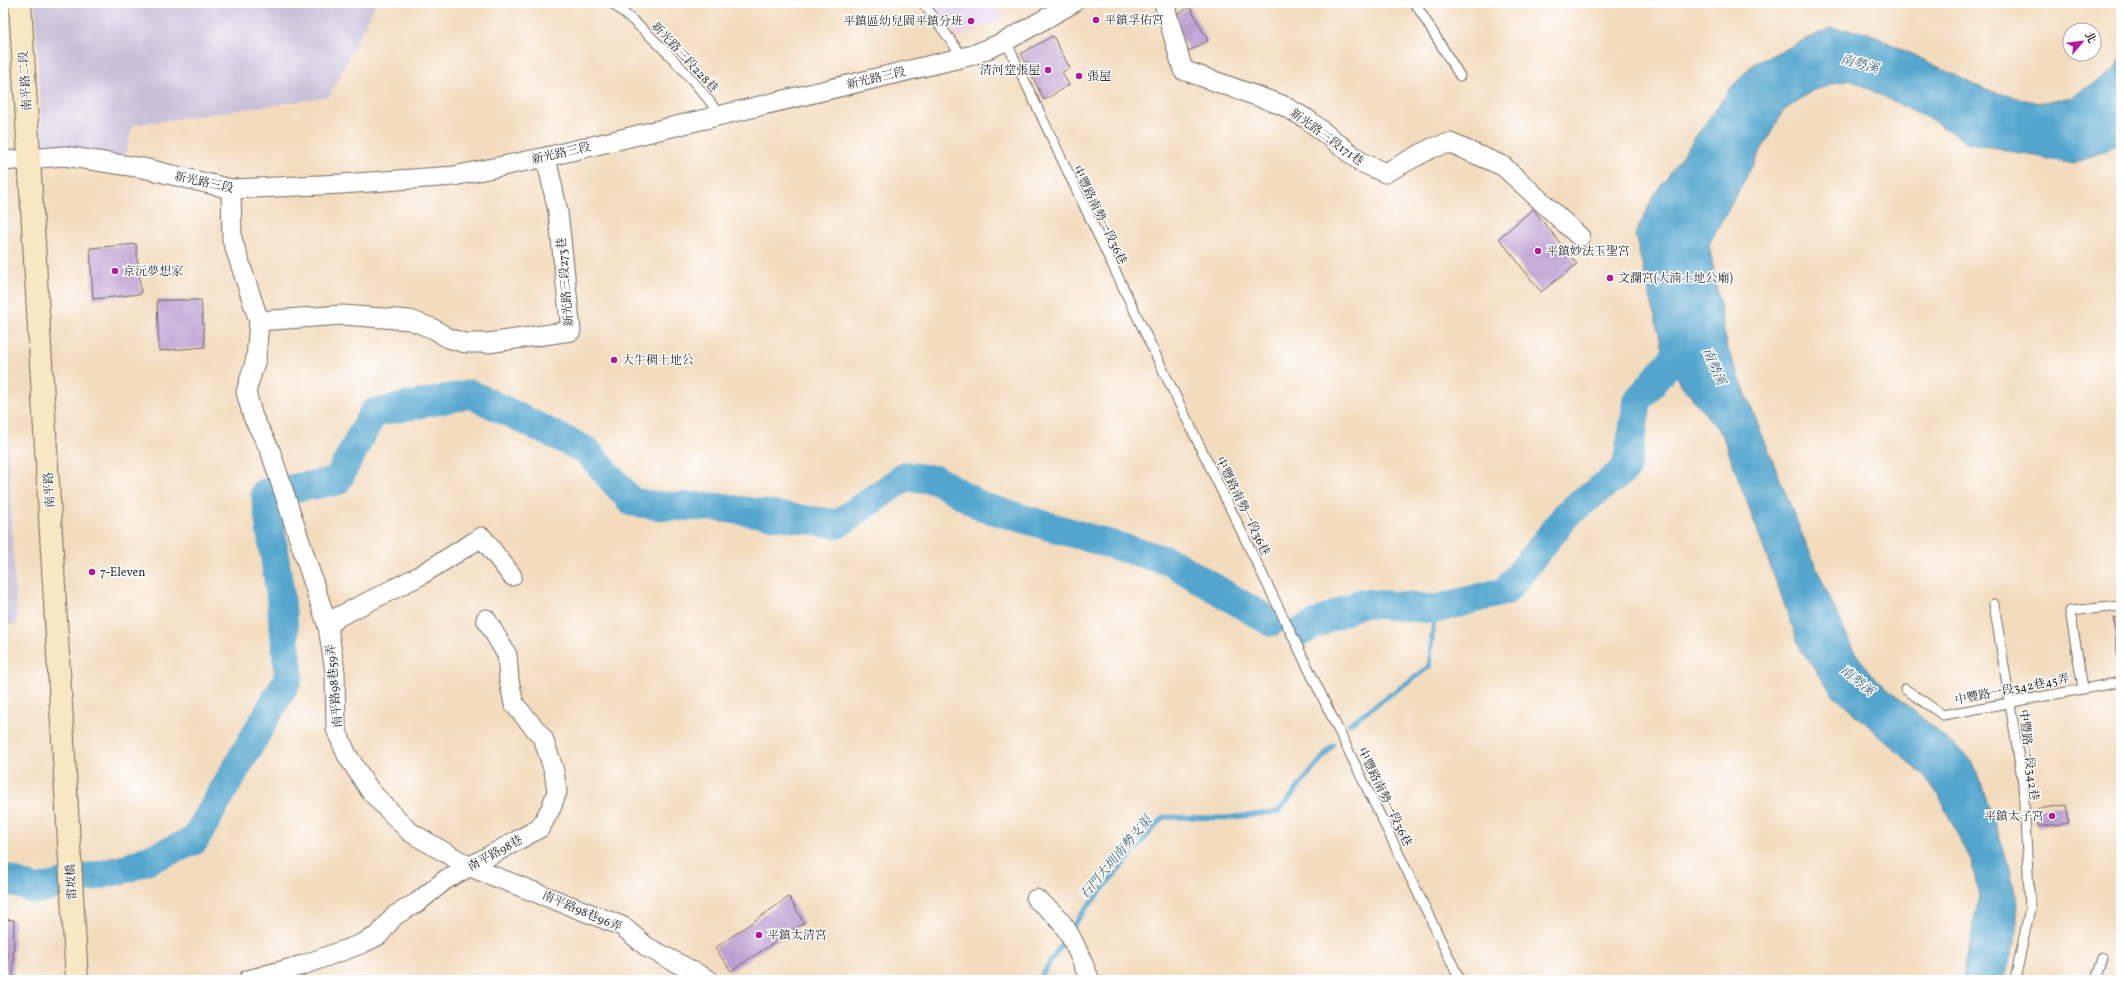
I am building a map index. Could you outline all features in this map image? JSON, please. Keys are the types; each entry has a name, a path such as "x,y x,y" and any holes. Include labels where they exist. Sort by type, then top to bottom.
{"street":[{"name":"南平路二段","path":"20,3 30,160"},
{"name":"新光路三段","path":"3,161 30,160 64,156 143,168 231,189 342,184 454,176 546,157 963,58 1006,41 1073,3"},
{"name":"新光路三段171巷","path":"1164,3 1182,70 1282,105 1308,119 1361,162 1385,173 1432,148 1450,143 1503,166 1580,237"},
{"name":"新光路三段273巷","path":"259,321 342,315 410,320 434,329 448,338 465,343 488,343 571,331 558,212 546,157"},
{"name":"南平路","path":"30,160 67,821"},
{"path":"231,189 232,239 250,286 259,321 256,359 246,392 253,417 270,450 328,627"},
{"name":"南平路98巷59弄","path":"470,867 410,832 371,792 347,755 336,729 335,672 328,627 336,618 419,576 482,537 512,576"},
{"name":"南平路98巷","path":"248,980 279,976 362,944 379,935 394,916 418,902 445,880 540,828 551,808 557,792 554,771 543,738 514,704 509,680 507,655 486,619"},
{"name":"雷坡橋","path":"67,821 76,980"},
{"name":"南平路98巷96弄","path":"470,867 622,926 647,947 709,980"},
{"path":"1036,899 1065,926 1090,980"}],"lane":[{"name":"新光路三段228巷","path":"612,3 631,18 668,55 720,115"},
{"path":"923,3 963,58"},
{"path":"1415,3 1460,76"},
{"name":"中豐路南勢一段36巷","path":"1006,41 1093,229 1319,688 1460,980"},
{"name":"中豐路一段342巷","path":"1994,604 2023,784 2030,908 2015,980"},
{"name":"中豐路一段342巷45弄","path":"2084,688 2070,611 2121,606"},
{"name":"中豐路一段342巷45弄","path":"1905,689 1943,714 2121,682"},
{"path":"2096,980 2103,958"}],"shaded area":[{"path":"35,3 376,3 329,97 133,125 124,158 42,145"},
{"name":"平鎮區幼兒園平鎮分班","path":"931,3 995,3 1003,19 958,36"},
{"path":"3,358 17,625 3,625"}],"water":[{"name":"南勢溪","path":"1830,28 1866,32 1986,90 2038,103 2072,97 2113,71 2121,59 2121,141 2108,149 2074,164 1966,142 1935,122 1849,79 1812,91 1783,111 1709,244 1727,347 1803,537 1852,648 1871,674 1972,761 1977,773 2004,850 2018,904 2015,941 2004,980 1961,980 1968,954 1979,896 1972,863 1937,793 1922,774 1832,693 1801,650 1722,434 1682,386 1662,346 1635,235 1654,195 1730,89 1753,64"}],"building":[{"path":"1190,7 1208,41 1189,51 1171,17"},
{"name":"清河堂張屋","path":"1053,36 1070,68 1062,72 1069,85 1044,100 1021,53"},
{"name":"平鎮妙法玉聖宮","path":"1533,209 1577,264 1541,292 1499,238"},
{"name":"京沅夢想家","path":"136,244 141,294 93,299 90,248"},
{"name":"京沅夢想家","path":"157,300 201,300 205,347 159,351"},
{"path":"2121,617 2121,673 2119,673 2114,618"},
{"name":"平鎮太子宮","path":"2066,805 2069,823 2038,827 2036,809"},
{"name":"平鎮太清宮","path":"789,897 804,923 731,971 715,948"},
{"path":"3,919 14,920 13,980 3,980"}],"waterway":[{"path":"1299,632 1361,603 1435,609 1506,591 1568,513 1626,469 1638,400 1681,349 1700,337"},
{"path":"3,878 36,890 125,869 194,841 289,677 280,592 265,493 337,481 373,413 471,394 587,451 632,502 661,506 716,507 838,524 906,476 937,480 983,507 1171,562 1271,622"},
{"name":"石門大圳南勢支渠","path":"1349,724 1429,667 1435,609"},
{"name":"石門大圳南勢支渠","path":"1070,930 1163,817 1226,818 1278,812 1333,745"},
{"name":"石門大圳南勢支渠","path":"1039,980 1066,937"}],"place":[{"name":"平鎮孚佑宮","path":"1096,20"},
{"name":"平鎮區幼兒園平鎮分班","path":"971,21"},
{"name":"清河堂張屋","path":"1048,70"},
{"name":"張屋","path":"1079,76"},
{"name":"平鎮妙法玉聖宮","path":"1538,251"},
{"name":"京沅夢想家","path":"115,271"},
{"name":"文瀾宮(大湳土地公廟)","path":"1610,278"},
{"name":"大牛稠土地公","path":"614,360"},
{"name":"7-Eleven","path":"92,572"},
{"name":"平鎮太子宮","path":"2052,816"},
{"name":"平鎮太清宮","path":"759,935"}]}
